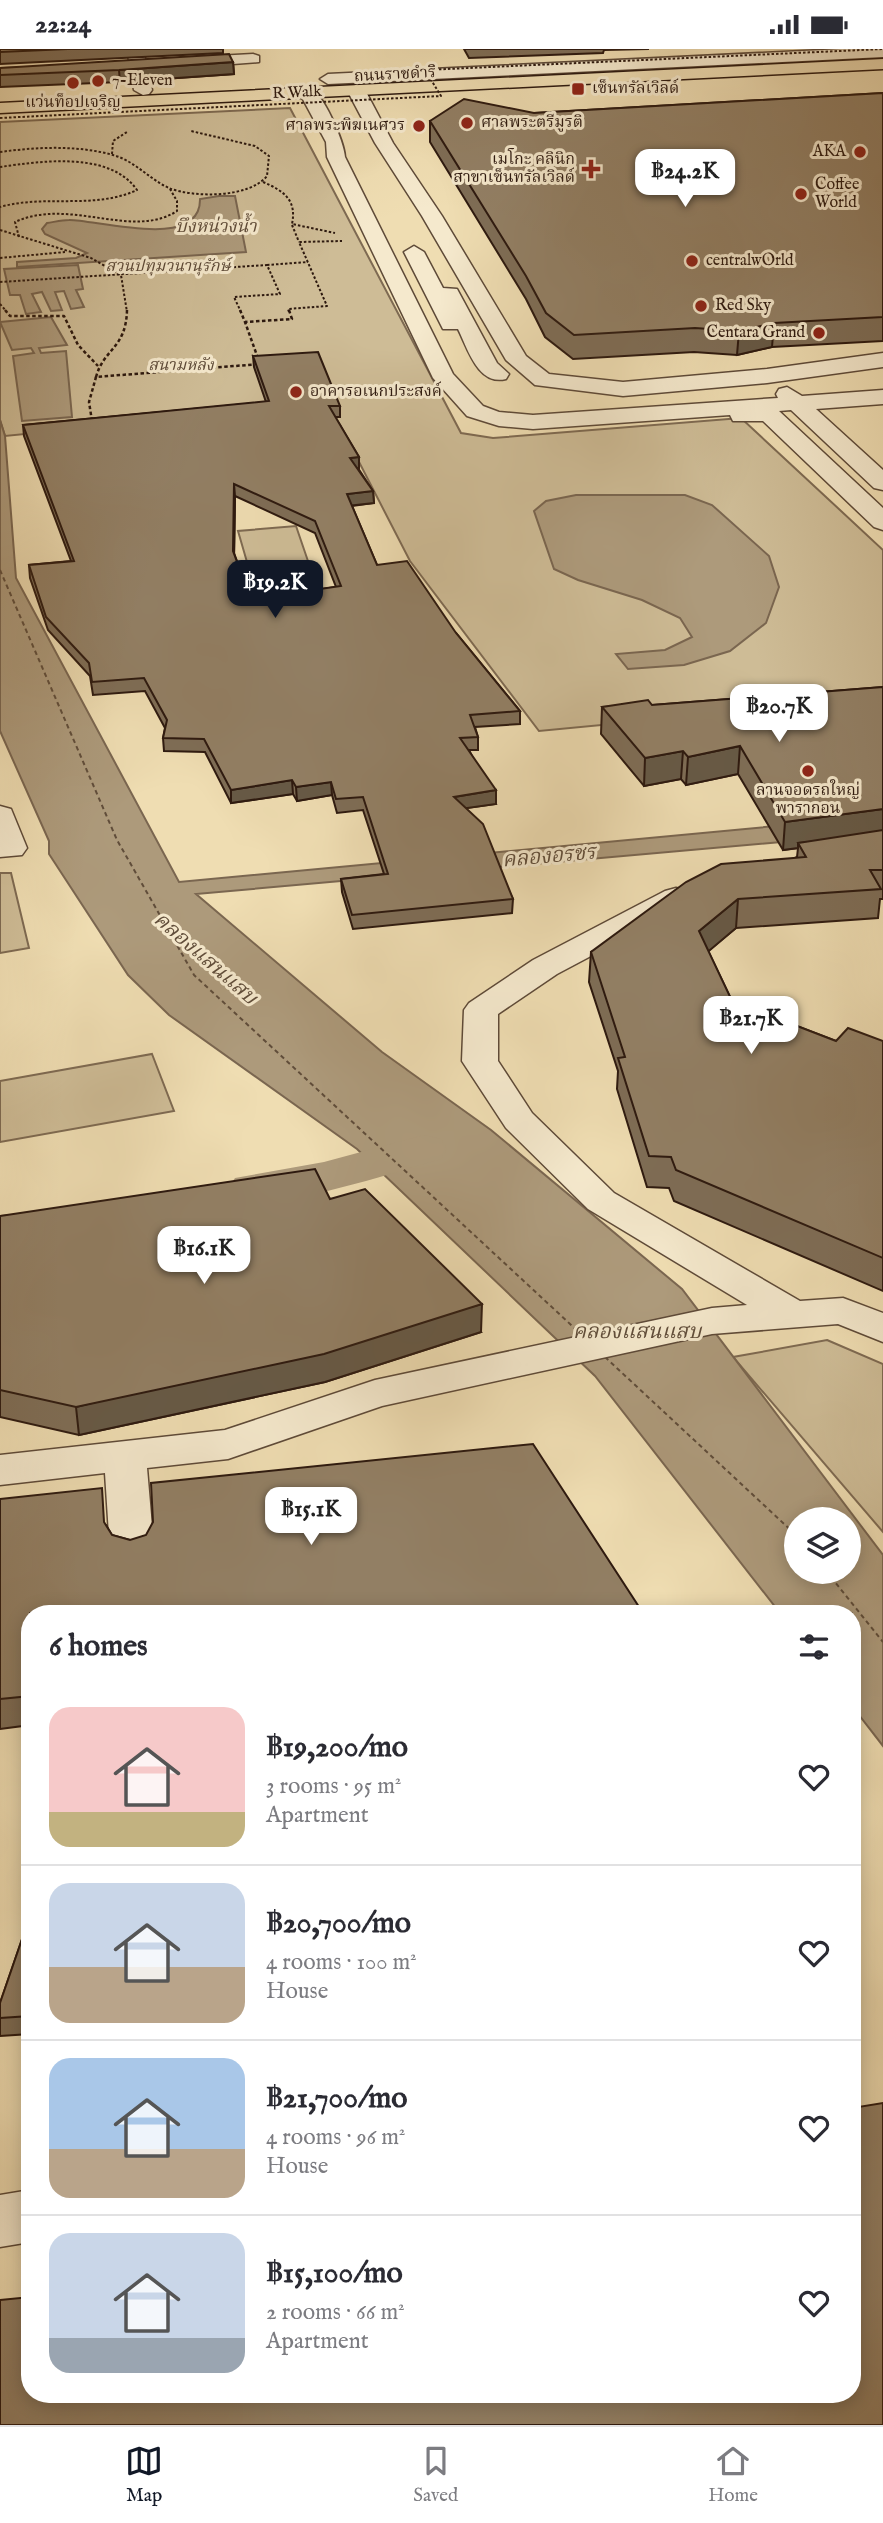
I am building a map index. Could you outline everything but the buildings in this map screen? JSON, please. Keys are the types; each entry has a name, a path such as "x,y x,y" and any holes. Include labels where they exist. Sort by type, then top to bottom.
{"main road":[{"name":"ถนนราชดำริ","path":"0,97 713,60 875,56"},
{"name":"ถนนราชดำริ","path":"0,107 356,90 454,73"}],"street":[{"path":"143,90 143,61 251,54 262,84"},
{"name":"ถนนราชดำริ","path":"454,73 511,86 875,56"},
{"path":"356,90 368,146 435,222 517,360 543,380"},
{"path":"308,92 335,142 336,157 373,231 460,381 470,406 481,414 533,422 883,397"},
{"path":"335,142 368,146 399,199"},
{"path":"373,231 401,222 435,222"},
{"path":"460,381 474,368 421,251 488,367 498,374"},
{"path":"883,360 767,376 622,389 498,374 460,381 442,390 451,408 466,419 498,427 533,430 769,414 883,523"},
{"path":"767,376 883,483"},
{"path":"0,815 11,848 0,848"},
{"path":"701,886 545,967 481,1010 480,1061 519,1120 601,1201 795,1316"},
{"path":"0,1470 228,1444 375,1394 712,1321 843,1311 883,1329"},
{"path":"125,1455 132,1550"},
{"path":"0,2221 21,2218"}],"path":[{"name":"R Walk","path":"0,118 442,96 425,70 875,56"},
{"path":"182,129 255,146 268,156 270,170 263,182"},
{"path":"113,155 113,141 132,131"},
{"path":"0,152 53,148 113,155 134,163 169,188 177,201 177,211 162,219 128,221 70,212 37,212 15,222 20,238"},
{"path":"0,167 55,163 105,167 123,173 134,181 137,190 111,199 29,200 0,207"},
{"path":"169,188 218,193 263,182 280,188 293,200 296,211 292,225 327,306 288,309 292,319 245,322"},
{"path":"292,225 338,233 373,231"},
{"path":"0,230 78,253 105,264 121,275 125,289 126,313 120,343 98,366 89,402 92,422"},
{"path":"299,242 373,231"},
{"path":"0,258 70,251"},
{"path":"2,282 308,262"},
{"path":"96,377 260,364 234,296 280,294 267,265"},
{"path":"0,304 10,316 64,316 78,345 98,366"}],"green space":[{"name":"สวนปทุมวนานุรักษ์","path":"290,108 461,433 493,438 741,418 883,550 883,698 539,731 410,561 340,425 250,412 5,436 0,420 0,122"},
{"path":"296,526 309,564 249,569 238,531"},
{"path":"0,873 11,873 29,948 0,953"},
{"path":"152,1054 174,1111 0,1142 0,1081"},
{"path":"827,1340 883,1364 883,1532 733,1357"}],"water":[{"name":"บึงหน่วงน้ำ","path":"235,196 246,252 17,267 17,262 76,258 87,253 45,234 42,229 47,223 69,220 166,229 183,225 196,215 200,199"},
{"path":"78,265 83,289 76,290 84,307 71,309 64,291 55,292 62,310 51,311 42,292 32,294 41,312 26,314 20,295 10,295 4,269"},
{"path":"51,317 67,345 39,348 41,353 66,351 72,417 22,421 13,356 34,353 31,348 12,350 0,322"},
{"name":"คลองแสนแสบ","path":"0,420 5,436 16,578 179,882 883,816 883,833 196,894 382,1052 491,1130 682,1289 847,1507 784,1507 784,1584 861,1584 861,1526 883,1555 883,1746 861,1718 861,1605 774,1605 595,1376 357,1149 169,1015 128,975 49,854 49,841 0,731"},
{"path":"576,495 685,495 712,505 769,556 779,587 766,623 730,651 684,665 628,669 616,654 665,650 692,637 680,618 642,600 578,580 554,569 534,511 546,501"}],"waterway":[{"path":"252,1188 327,1176 424,1149"}],"ferry route":[{"path":"0,570 117,840 194,975 583,1336"},
{"path":"605,1357 784,1524"},
{"path":"836,1584 853,1605"},
{"path":"861,1615 883,1642"}],"place":[{"name":"7-Eleven","path":"98,81"},
{"name":"แว่นท็อปเจริญ","path":"73,83"},
{"name":"เซ็นทรัลเวิลด์","path":"578,89"},
{"name":"ศาลพระตรีมูรติ","path":"467,123"},
{"name":"ศาลพระพิฆเนศวร","path":"419,126"},
{"name":"AKA","path":"860,152"},
{"name":"เมโกะ คลินิก สาขาเซ็นทรัลเวิลด์","path":"591,169"},
{"name":"Coffee World","path":"801,194"},
{"name":"centralwOrld","path":"692,261"},
{"name":"Red Sky","path":"701,306"},
{"name":"Centara Grand","path":"819,333"},
{"name":"อาคารอเนกประสงค์","path":"296,392"},
{"name":"ลานจอดรถใหญ่ พารากอน","path":"808,771"}],"park label":[{"name":"สนามหลัง","path":"181,366"}],"water label":[{"name":"คลองอรชร","path":"549,857"}]}
